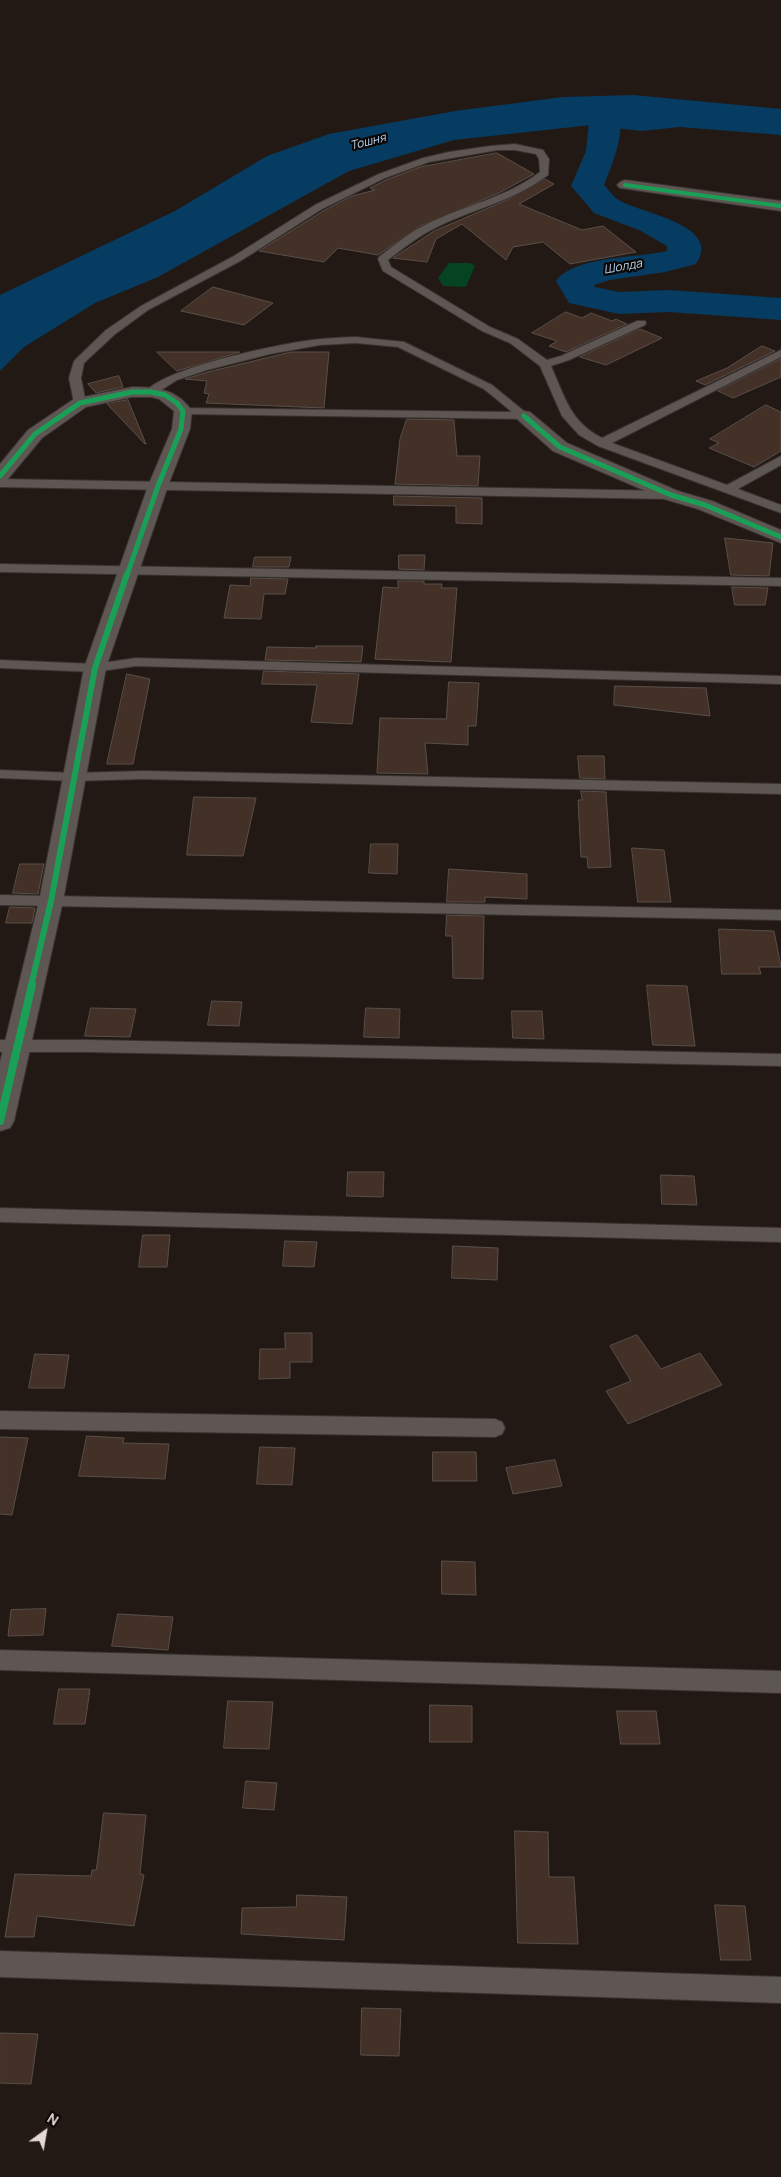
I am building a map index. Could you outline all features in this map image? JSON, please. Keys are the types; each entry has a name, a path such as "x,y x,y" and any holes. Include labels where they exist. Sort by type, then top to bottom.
{"street":[{"path":"625,185 781,206"},
{"path":"0,476 35,434 80,403 132,392 151,392 165,395 177,403 183,411 181,429 158,486 95,668 51,901 9,1047 0,1121"},
{"path":"524,416 560,447 671,495 705,505 781,537"}],"lane":[{"path":"80,403 74,388 78,363 103,338 143,307 240,257 297,219 357,185 412,163 451,154 512,146 540,152 544,159 545,173 537,180 511,193 430,226 383,259 387,269 486,329 514,341 546,364 566,414 583,433 602,442 781,509"},
{"path":"546,364 565,358 641,324"},
{"path":"151,392 174,378 241,358 320,342 356,340 400,344 488,387 524,416"},
{"path":"602,442 781,353"},
{"path":"183,411 524,416"},
{"path":"730,490 781,460"},
{"path":"0,483 671,495"},
{"path":"0,568 781,582"},
{"path":"0,664 95,668 136,662 781,680"},
{"path":"0,774 74,777 143,775 781,789"},
{"path":"0,900 781,915"},
{"path":"9,1047 89,1046 781,1060"},
{"path":"0,1215 781,1235"},
{"path":"0,1420 495,1428"},
{"path":"0,1660 781,1682"},
{"path":"0,1964 781,1990"}],"green space":[{"path":"449,263 470,263 475,266 466,287 443,286 438,278"}],"water":[{"name":"Тошня","path":"633,95 781,109 781,135 680,127 641,131 591,125 454,140 349,171 158,277 95,303 24,347 0,371 0,295 175,211 267,156 329,134 455,111 563,97"}],"building":[{"path":"497,153 534,174 499,193 420,226 378,255 338,248 324,262 259,251 323,211 352,196 375,190 370,188 386,180 420,167"},
{"path":"545,179 554,184 519,204 582,230 603,226 636,252 570,264 543,242 513,247 506,260 462,224 436,239 427,262 393,258 434,231 507,200"},
{"path":"213,287 273,303 244,325 181,311"},
{"path":"566,312 582,318 591,313 612,321 616,319 627,324 566,352 549,346 557,341 532,333"},
{"path":"640,329 662,338 606,365 580,357"},
{"path":"762,346 775,351 705,385 696,381 727,368"},
{"path":"157,352 240,352 177,371"},
{"path":"291,352 329,352 324,408 206,403 209,394 204,393 207,381 185,379 208,372"},
{"path":"781,359 781,377 733,398 718,391"},
{"path":"119,376 123,387 96,393 88,384"},
{"path":"128,400 146,444 107,404"},
{"path":"766,405 781,412 781,451 754,467 709,448 719,443 710,439"},
{"path":"407,419 454,420 457,456 480,456 478,486 395,484 400,439"},
{"path":"394,496 482,498 482,524 456,523 456,506 394,505"},
{"path":"725,538 773,543 769,576 731,575"},
{"path":"399,555 425,555 424,570 399,569"},
{"path":"255,557 291,557 289,567 253,567"},
{"path":"251,578 288,579 285,594 264,594 261,619 224,618 230,585 250,586"},
{"path":"398,581 424,581 424,584 442,584 441,588 457,588 451,662 375,659 383,587 398,588"},
{"path":"732,587 768,588 765,605 735,605"},
{"path":"316,646 363,646 361,662 265,660 267,647 316,648"},
{"path":"264,671 359,674 352,724 311,722 317,685 262,684"},
{"path":"127,674 150,679 133,764 107,764"},
{"path":"449,682 479,683 476,726 468,726 468,745 425,743 428,774 377,773 380,718 446,719"},
{"path":"615,686 706,688 710,716 614,705"},
{"path":"578,756 604,756 605,779 580,778"},
{"path":"581,791 606,792 611,867 588,868 587,857 581,857 578,800 582,800"},
{"path":"194,797 256,798 243,856 187,855"},
{"path":"371,844 398,844 397,874 369,873"},
{"path":"632,848 664,850 671,902 638,902"},
{"path":"20,864 44,864 38,894 13,893"},
{"path":"449,869 527,874 527,899 485,897 485,902 447,902"},
{"path":"10,907 35,908 32,923 6,923"},
{"path":"447,915 484,916 483,979 453,978 452,936 446,936"},
{"path":"719,929 774,931 781,967 759,967 761,974 722,974"},
{"path":"647,985 687,986 695,1046 653,1045"},
{"path":"212,1001 242,1002 239,1026 208,1025"},
{"path":"91,1008 136,1009 130,1037 85,1036"},
{"path":"366,1008 400,1009 399,1038 364,1037"},
{"path":"512,1011 542,1011 544,1039 513,1038"},
{"path":"348,1172 384,1172 383,1197 347,1196"},
{"path":"661,1175 694,1176 697,1205 662,1204"},
{"path":"143,1235 170,1235 167,1267 139,1267"},
{"path":"285,1241 317,1242 314,1267 283,1266"},
{"path":"453,1246 498,1248 497,1280 452,1278"},
{"path":"285,1333 312,1333 312,1362 290,1362 290,1378 259,1379 260,1349 285,1349"},
{"path":"637,1335 661,1369 700,1353 722,1385 628,1424 606,1391 631,1381 610,1346"},
{"path":"35,1354 69,1355 64,1388 29,1388"},
{"path":"87,1436 124,1438 123,1443 169,1444 165,1479 79,1476"},
{"path":"0,1437 28,1438 12,1515 0,1514"},
{"path":"260,1447 295,1448 292,1485 257,1484"},
{"path":"433,1452 476,1452 477,1481 433,1481"},
{"path":"555,1460 562,1486 513,1494 506,1468"},
{"path":"442,1561 475,1562 476,1595 442,1594"},
{"path":"46,1609 43,1635 8,1636 11,1610"},
{"path":"118,1614 173,1617 168,1650 112,1646"},
{"path":"59,1689 90,1689 85,1724 54,1724"},
{"path":"228,1701 273,1702 269,1749 224,1748"},
{"path":"430,1705 472,1706 472,1742 430,1742"},
{"path":"617,1711 656,1711 660,1744 621,1744"},
{"path":"246,1781 277,1783 274,1810 243,1808"},
{"path":"104,1813 146,1815 140,1874 144,1875 134,1926 37,1916 34,1937 5,1937 15,1874 91,1876 92,1870 96,1870"},
{"path":"515,1831 548,1832 549,1877 574,1877 578,1944 518,1943"},
{"path":"297,1895 347,1897 344,1940 241,1934 242,1908 296,1907"},
{"path":"715,1905 745,1906 751,1960 721,1960"},
{"path":"362,2008 401,2009 399,2056 361,2055"},
{"path":"0,2033 38,2034 31,2084 0,2083"}],"waterway":[{"name":"Шолда","path":"605,112 602,151 587,186 606,206 651,223 684,242 684,257 665,262 603,270 574,281 582,295 619,303 669,301 781,309"}],"cycle path":[{"path":"625,185 781,206"},
{"path":"0,476 35,434 80,403 132,392 151,392 165,395 177,403 183,411 181,429 158,486 95,668 51,901 0,1121"},
{"path":"524,416 560,447 671,495 705,505 781,537"}]}
